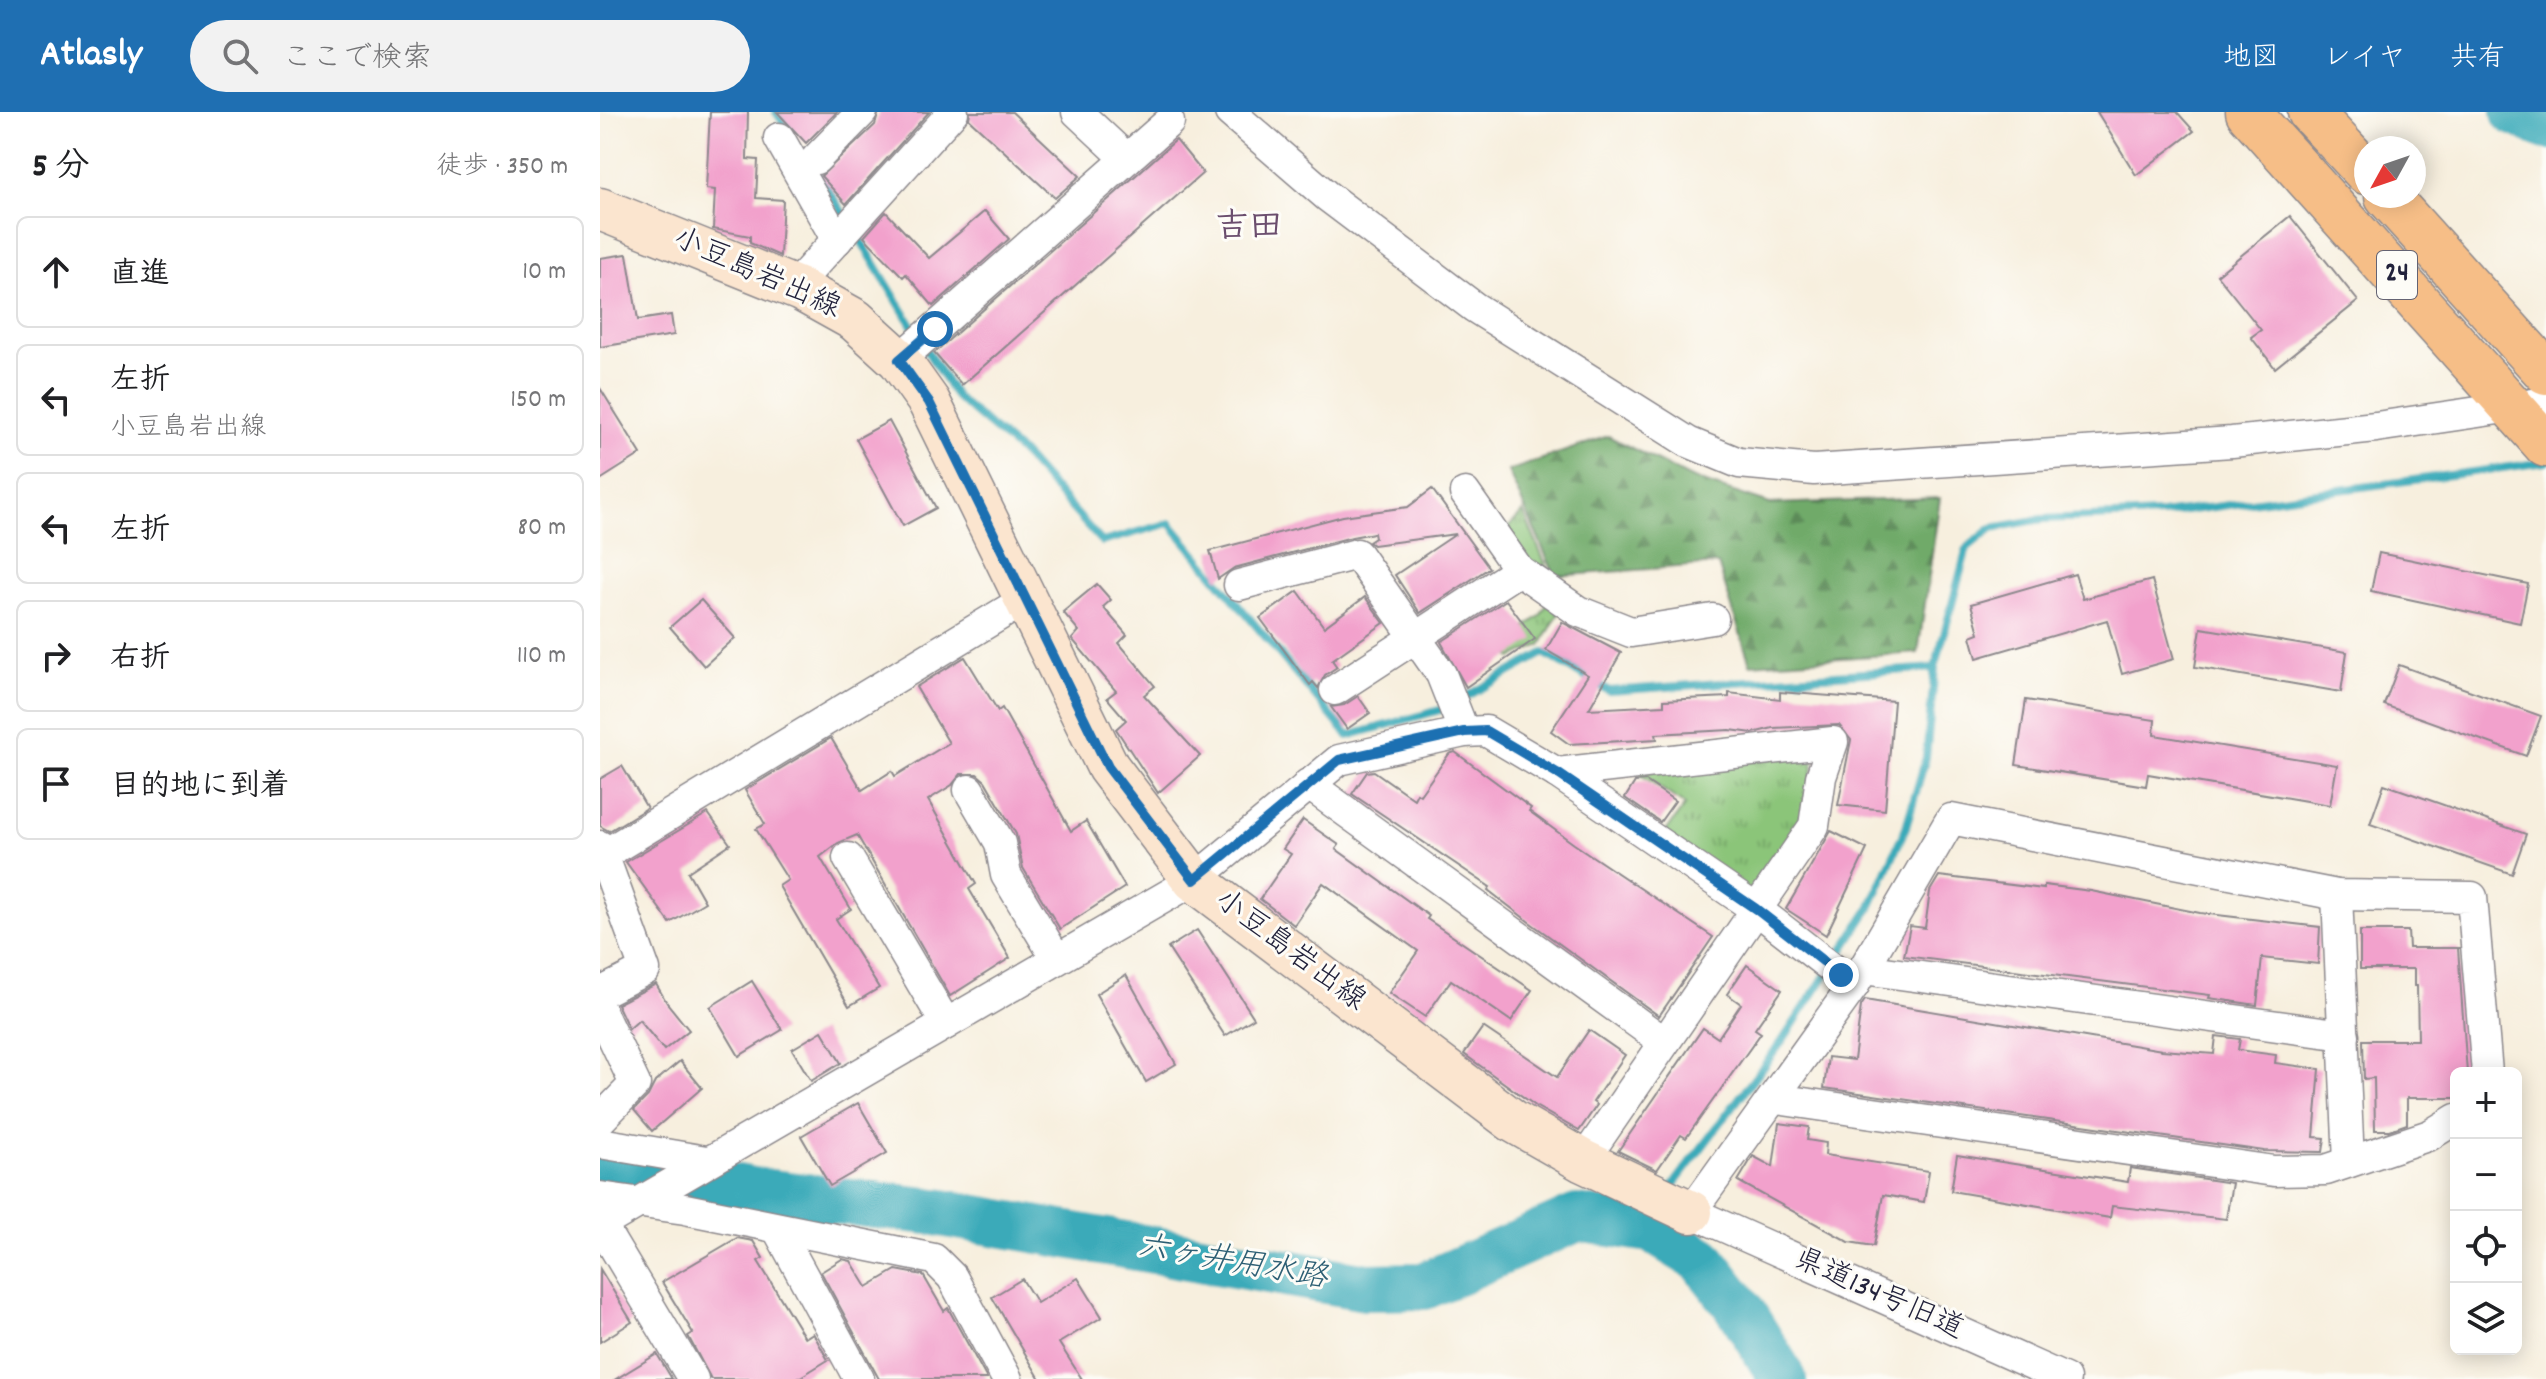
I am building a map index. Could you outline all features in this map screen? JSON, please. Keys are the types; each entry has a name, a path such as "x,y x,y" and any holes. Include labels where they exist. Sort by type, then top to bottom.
{"highway":[{"name":"24","path":"2248,112 2536,423"},
{"path":"2310,112 2354,159"},
{"name":"24","path":"2398,208 2546,372"}],"main road":[{"name":"小豆島岩出線","path":"600,209 794,287 855,320 916,346 929,402 1108,767 1194,880 1513,1121 1583,1161 1691,1212"}],"street":[{"path":"816,159 862,112"},
{"path":"794,287 953,112"},
{"path":"1077,112 1127,159"},
{"path":"1230,112 1327,196 1474,307 1688,442 1739,463 1814,470 2232,442 2376,427 2536,423"},
{"path":"916,346 1169,122"},
{"path":"779,138 847,229"},
{"path":"1465,493 1519,570 1578,611 1631,632 1713,619"},
{"path":"1239,585 1357,554 1441,674 1457,713 1557,773 1844,972 2344,1035"},
{"path":"1335,690 1519,570"},
{"path":"600,993 645,970 603,850 742,774 1026,599"},
{"path":"693,1379 600,1225 1194,880 1339,760 1457,713"},
{"path":"1557,773 1833,742 1821,777 1814,826 1583,1161"},
{"path":"1308,784 1664,1042"},
{"path":"969,790 1000,843 1006,875 1056,958"},
{"path":"1691,1212 1751,1128 1776,1099 1844,972 1951,819 2337,895 2472,897 2486,1067"},
{"path":"848,858 946,1024"},
{"path":"2337,895 2349,1162"},
{"path":"600,1010 635,1084 600,1120"},
{"path":"1776,1099 2274,1171 2326,1170 2430,1135 2450,1123"},
{"path":"600,1143 706,1161"},
{"path":"600,1197 642,1202 934,1259 952,1277 1007,1379"},
{"name":"県道134号旧道","path":"1691,1212 2047,1376"},
{"path":"777,1228 859,1379"}],"green space":[{"path":"1608,436 1691,478 1770,504 1940,498 1918,653 1750,664 1718,564 1555,576 1508,471"},
{"path":"1523,512 1549,572 1524,559 1503,533"},
{"path":"1547,604 1559,613 1541,645 1512,658 1502,644 1540,616"},
{"path":"1815,752 1805,824 1760,889 1747,892 1665,833 1685,805 1634,770"}],"building":[{"path":"710,112 748,112 747,159 758,160 756,198 783,200 780,256 750,243 750,236 713,229 715,190 706,189"},
{"path":"777,112 837,112 806,143"},
{"path":"879,112 929,112 846,204 821,176 875,125"},
{"path":"970,112 1012,112 1080,176 1055,198 969,119"},
{"path":"2097,112 2177,112 2194,131 2136,175"},
{"path":"1176,140 1203,173 962,385 934,353"},
{"path":"985,211 1009,239 933,306 906,274 903,277 864,237 886,212 929,258"},
{"path":"2290,216 2358,301 2275,368 2251,337 2261,330 2217,275"},
{"path":"627,254 638,320 671,315 674,335 600,347 600,258"},
{"path":"600,388 641,454 600,480"},
{"path":"889,421 936,508 903,526 856,439"},
{"path":"1432,489 1489,568 1420,613 1395,575 1456,534 1373,545 1369,542 1375,538 1374,533 1352,537 1234,568 1218,579 1210,551 1343,516 1408,507"},
{"path":"2379,553 2528,584 2520,623 2371,591"},
{"path":"2075,574 2083,599 2152,580 2174,659 2122,674 2107,620 1977,658 1971,636 1979,633 1971,604"},
{"path":"1097,584 1111,600 1103,607 1127,635 1119,643 1155,686 1144,695 1200,756 1158,793 1116,729 1126,720 1107,698 1116,691 1072,639 1079,631 1063,612"},
{"path":"1298,591 1324,627 1365,597 1384,623 1332,660 1337,667 1325,675 1318,688 1313,682 1310,685 1260,618"},
{"path":"701,600 735,638 704,666 670,627"},
{"path":"1506,600 1535,639 1466,687 1441,642"},
{"path":"1562,622 1621,653 1589,709 1664,705 1664,700 1729,697 1729,693 1780,699 1780,692 1894,701 1885,810 1838,805 1851,740 1839,725 1773,728 1753,733 1730,730 1656,734 1657,739 1569,744 1551,731 1588,675 1546,650"},
{"path":"2201,628 2347,652 2341,692 2195,667"},
{"path":"965,657 998,711 1002,708 1071,831 1086,821 1125,887 1060,929 1023,868 1016,834 985,781 977,774 961,774 952,785 928,800 976,884 969,889 1010,958 950,996 857,835 838,843 820,857 851,909 836,919 879,988 849,1006 779,886 788,880 756,829 765,824 745,790 831,738 862,790 892,771 895,776 949,743 916,687"},
{"path":"2399,665 2541,716 2526,756 2384,705"},
{"path":"1358,696 1370,713 1347,729 1331,707 1344,705"},
{"path":"2026,700 2155,720 2154,735 2337,765 2330,805 2148,774 2146,786 2016,765"},
{"path":"1455,752 1574,844 1713,937 1659,1016 1528,921 1488,890 1490,887 1352,794 1367,772 1374,771 1414,799 1449,754"},
{"path":"622,766 647,808 609,831 600,826 600,779"},
{"path":"1646,781 1675,801 1660,822 1625,798 1635,782"},
{"path":"2384,784 2526,834 2512,874 2370,824"},
{"path":"708,813 730,844 688,872 705,902 670,923 626,862"},
{"path":"1303,820 1339,845 1336,849 1429,916 1427,919 1532,990 1511,1021 1451,980 1425,1017 1389,993 1418,951 1323,883 1294,925 1260,899 1291,854 1283,849"},
{"path":"1831,831 1867,849 1826,935 1786,909"},
{"path":"1939,876 2044,889 2044,885 2091,891 2200,913 2320,927 2318,964 2262,958 2257,1005 2209,998 2210,995 1904,956 1910,926 1925,928 1930,891"},
{"path":"1197,930 1254,1018 1225,1036 1168,948"},
{"path":"2360,931 2408,931 2409,948 2458,948 2467,1067 2450,1067 2450,1098 2407,1098 2407,1124 2390,1130 2375,1130 2374,1078 2364,1079 2363,1040 2418,1040 2414,969 2360,969"},
{"path":"1747,965 1782,990 1755,1029 1761,1033 1686,1138 1681,1135 1657,1170 1618,1151 1703,1028 1718,1038 1741,1004 1727,994"},
{"path":"1126,975 1176,1064 1146,1082 1096,994"},
{"path":"752,981 782,1030 739,1056 710,1007"},
{"path":"656,984 689,1030 664,1050 639,1020 629,1029 617,1004"},
{"path":"1865,1000 2162,1050 2214,1054 2216,1036 2240,1039 2238,1050 2276,1055 2275,1063 2320,1069 2314,1137 2325,1138 2323,1152 2264,1151 1824,1088 1828,1057 1854,1060 1861,1006"},
{"path":"1483,1027 1557,1077 1589,1030 1625,1055 1593,1102 1597,1105 1579,1131 1537,1107 1464,1054"},
{"path":"822,1031 841,1063 811,1081 792,1049"},
{"path":"680,1061 702,1088 652,1131 634,1110 648,1096 655,1082"},
{"path":"858,1103 887,1153 830,1186 801,1136"},
{"path":"1779,1123 1809,1127 1807,1140 1826,1143 1825,1155 1929,1171 1924,1202 1883,1195 1874,1246 1849,1242 1738,1181 1753,1156 1773,1167"},
{"path":"1957,1155 2128,1182 2130,1168 2232,1183 2226,1219 2112,1206 2110,1218 1951,1191"},
{"path":"737,1238 753,1241 763,1258 758,1261 805,1338 813,1333 828,1360 797,1379 711,1379 688,1336 693,1333 662,1282"},
{"path":"842,1259 851,1261 867,1287 896,1270 923,1275 944,1311 948,1308 987,1379 879,1379 821,1272"},
{"path":"600,1269 632,1322 600,1342"},
{"path":"1078,1278 1102,1317 1059,1343 1082,1379 1040,1379 992,1297 1022,1279 1037,1303"},
{"path":"657,1354 672,1379 616,1379"}],"waterway":[{"path":"776,112 789,131"},
{"path":"2515,112 2546,126"},
{"path":"812,166 846,218"},
{"path":"854,229 917,334"},
{"path":"924,346 956,397 1023,454 1102,542 1170,523 1348,736 1447,708"},
{"path":"1835,962 1870,908 1906,827 1926,757 1935,668 1967,548 1992,528 2042,519 2162,514 2546,462"},
{"path":"1459,701 1544,653 1609,691 1935,668"},
{"path":"1671,1188 1781,1043 1827,973"},
{"name":"六ヶ井用水路","path":"600,1162 754,1191 936,1212 1366,1287 1424,1286 1577,1218 1651,1229 1702,1260 1740,1309 1783,1379"},
{"path":"1643,1228 1656,1209"}],"district":[{"name":"吉田","path":"1249,229"}],"route":[{"path":"935,329 899,360 929,402 1108,767 1194,880 1339,760 1464,732 1486,731 1557,773 1756,909 1841,975"}]}
